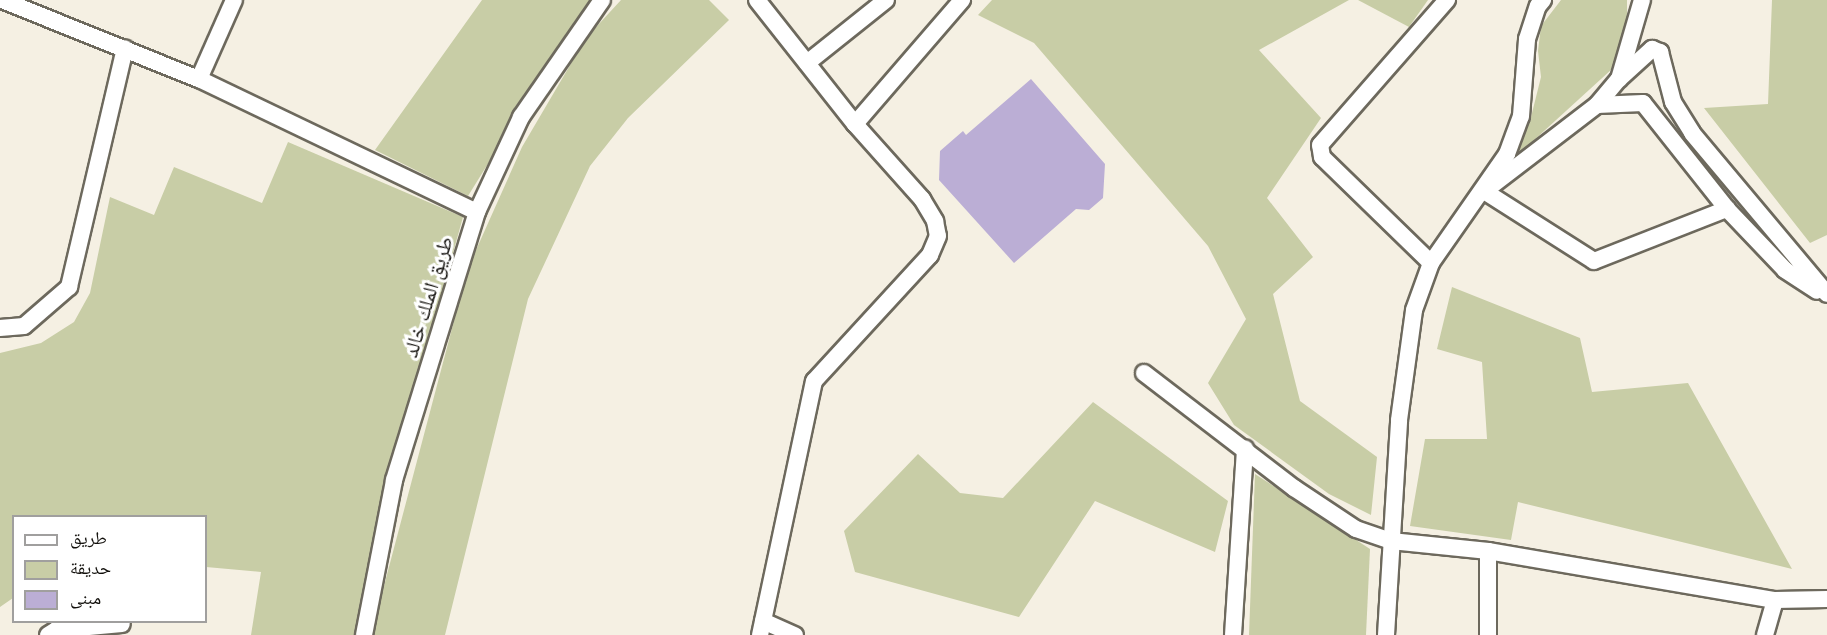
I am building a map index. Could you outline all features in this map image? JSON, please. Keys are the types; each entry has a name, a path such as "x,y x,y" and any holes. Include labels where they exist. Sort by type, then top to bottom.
{"street":[{"path":"2,0 199,79 477,212"},
{"path":"199,79 234,0"},
{"name":"طريق الملك خالد","path":"364,635 394,480 477,212 520,117 602,0"},
{"path":"757,0 855,124 922,199 935,221 938,236 930,255 814,381 761,628 795,635"},
{"path":"807,63 886,0"},
{"path":"855,124 963,0"},
{"path":"1431,263 1322,158 1320,145 1447,0"},
{"path":"1389,634 1391,541 1399,420 1414,310 1431,263 1484,191 1507,154 1521,116 1527,39 1538,6 1543,0"},
{"path":"1619,80 1642,0"},
{"path":"0,328 24,326 69,287 125,48"},
{"path":"1484,191 1597,105 1652,48 1660,52 1673,102 1692,133 1827,296"},
{"path":"1597,105 1643,103 1727,209 1785,270 1827,296"},
{"path":"1484,191 1594,261 1727,209"},
{"path":"1144,373 1245,448 1294,488 1356,529 1391,541 1488,551 1775,600 1827,599"},
{"path":"1233,635 1245,448"},
{"path":"1488,551 1488,635"},
{"path":"1765,635 1775,600"},
{"path":"48,635 56,630 122,624"}],"green space":[{"path":"482,0 594,0 558,51 468,196 375,150"},
{"path":"621,0 709,0 729,20 628,118 590,166 528,299 445,635 371,635 468,268 522,147 586,38"},
{"path":"992,0 1349,0 1259,50 1321,118 1267,198 1313,257 1273,294 1300,401 1377,457 1371,515 1329,494 1234,425 1208,383 1246,319 1208,246 1034,43 978,15"},
{"path":"1358,0 1428,0 1409,27"},
{"path":"1561,0 1627,0 1627,34 1612,69 1511,161 1530,121 1541,77 1538,51 1541,26"},
{"path":"1772,0 1827,0 1827,235 1810,243 1704,108 1768,104"},
{"path":"288,142 463,217 382,510 355,635 251,635 261,572 207,567 207,515 12,515 12,599 0,607 0,353 41,343 74,322 90,293 110,197 154,215 174,167 262,203"},
{"path":"1452,287 1580,338 1592,392 1688,383 1792,569 1518,502 1511,540 1410,526 1425,439 1487,439 1482,362 1437,349"},
{"path":"1093,402 1228,501 1215,552 1095,501 1019,617 855,572 844,531 918,454 960,493 1003,498"},
{"path":"1255,474 1370,549 1366,635 1249,635"}],"building":[{"path":"1031,79 1105,164 1103,198 1089,210 1076,209 1014,263 939,180 940,151 963,131 966,135"}]}
